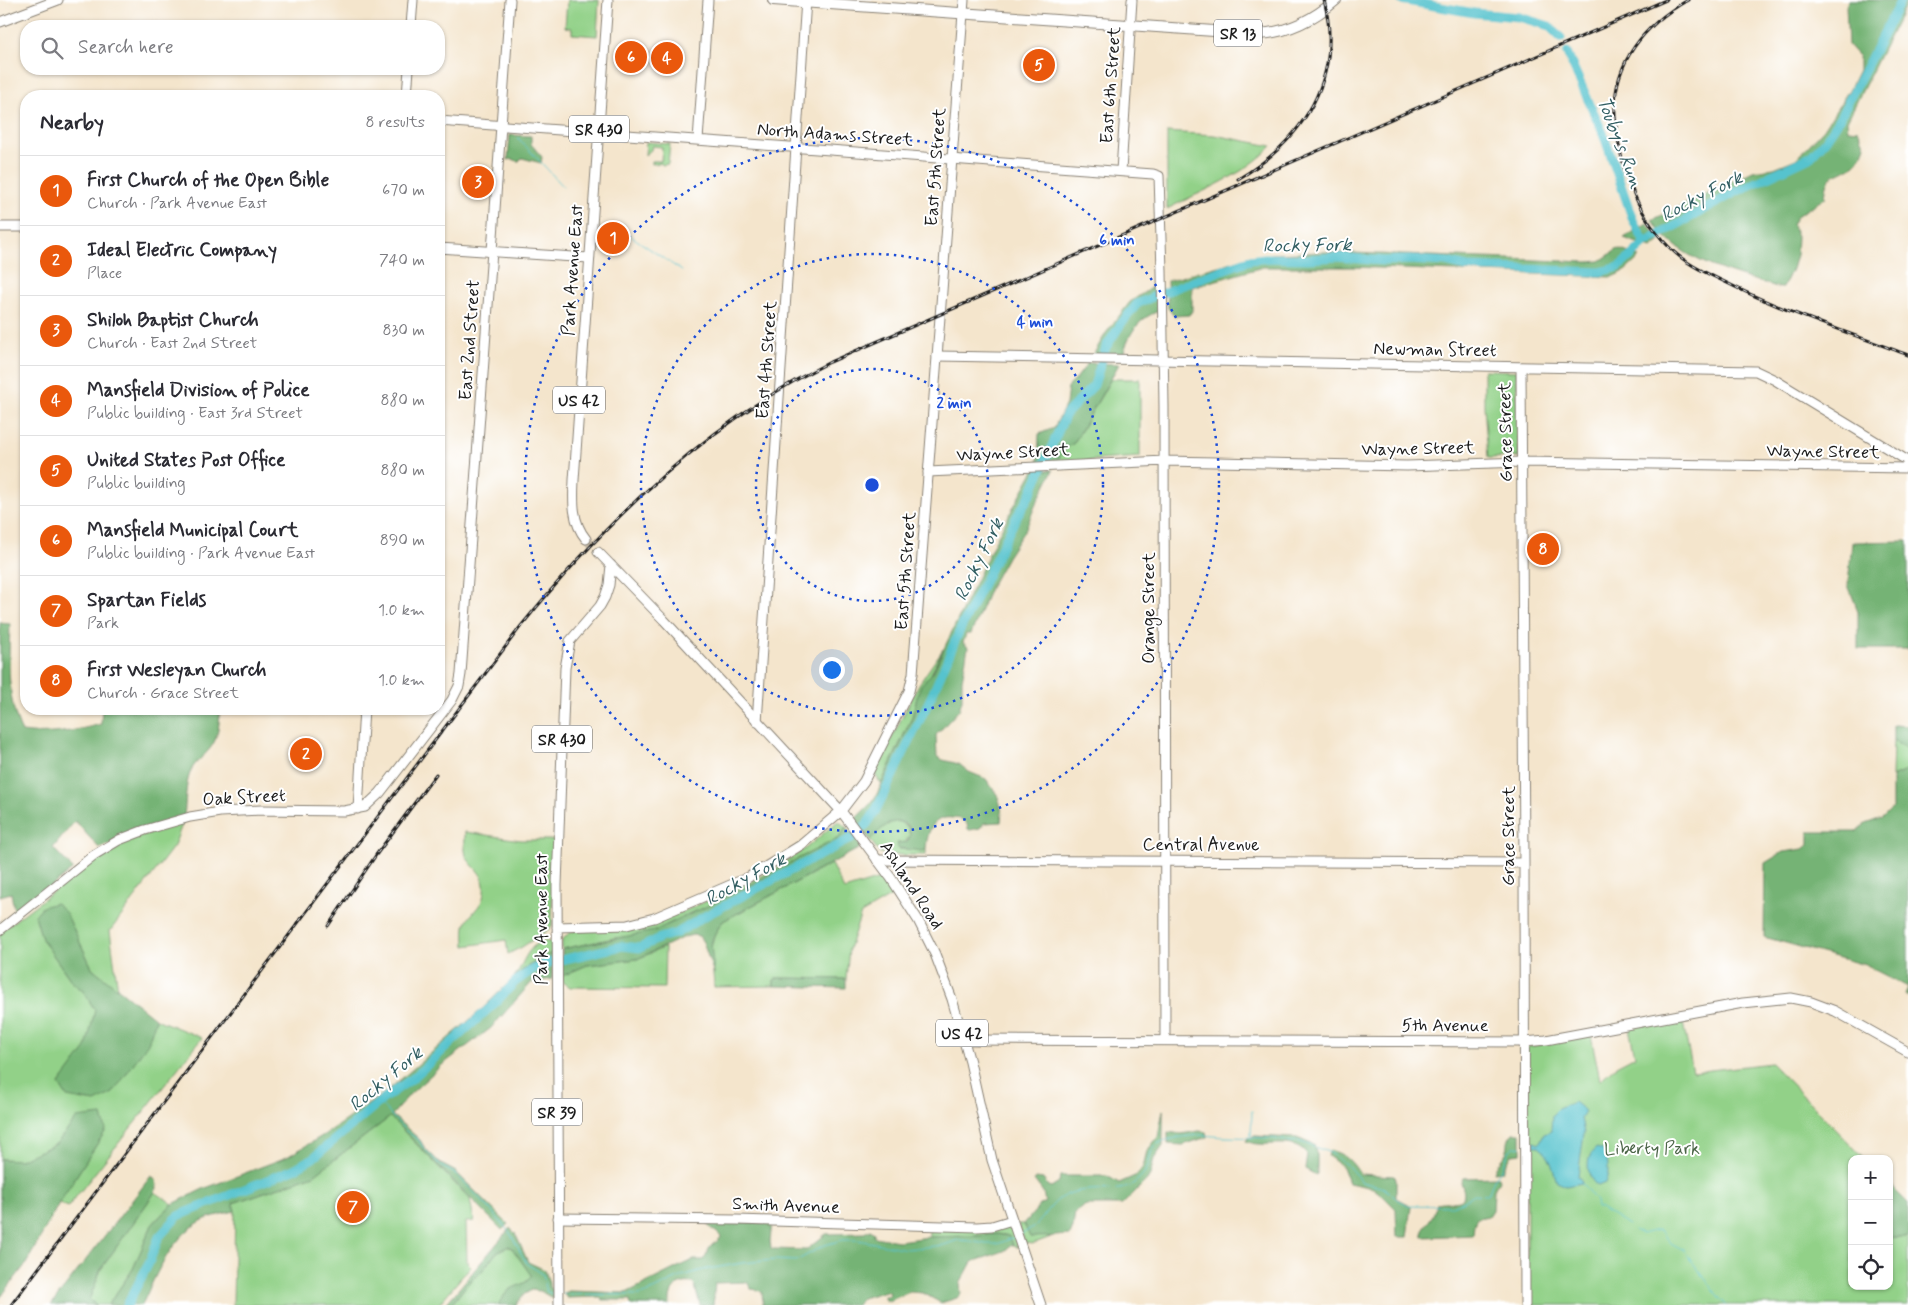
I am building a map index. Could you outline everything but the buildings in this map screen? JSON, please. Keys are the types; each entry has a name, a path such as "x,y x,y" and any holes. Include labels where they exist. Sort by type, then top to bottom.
{"highway":[{"name":"SR 13","path":"773,0 1248,34 1270,33 1291,28 1308,21 1336,0"}],"main road":[{"path":"0,22 58,0"},
{"path":"412,20 413,0"},
{"name":"East 2nd Street","path":"460,682 510,0"},
{"name":"Park Avenue East","path":"586,539 577,524 573,496 608,0"},
{"path":"698,140 708,0"},
{"name":"East 5th Street","path":"557,927 627,925 661,916 730,886 767,867 801,845 841,811 867,776 912,684 964,0"},
{"name":"East 6th Street","path":"1121,171 1132,0"},
{"name":"East 4th Street","path":"757,722 806,1"},
{"path":"407,90 408,75"},
{"name":"North Adams Street","path":"445,121 952,158 1121,171 1159,176"},
{"name":"Orange Street","path":"1159,176 1165,461 1166,1040"},
{"path":"0,228 20,227"},
{"path":"445,248 589,258"},
{"name":"Newman Street","path":"937,356 1756,371 1775,380 1908,461"},
{"name":"Grace Street","path":"1521,368 1525,1305"},
{"name":"Wayne Street","path":"928,472 1165,461 1407,466 1522,462 1908,468"},
{"name":"US 42","path":"598,552 611,564"},
{"name":"Park Avenue East","path":"559,1303 557,927 558,836 566,656 570,641 576,632 603,601 609,585 611,564"},
{"name":"Ashland Road","path":"611,564 841,811 905,899 930,944 952,999 964,1040 988,1145 1041,1305"},
{"name":"Oak Street","path":"445,710 460,682"},
{"path":"358,809 364,715"},
{"name":"Oak Street","path":"0,930 94,855 119,840 145,830 190,817 226,812 344,811 368,805 377,797 441,715"},
{"name":"Central Avenue","path":"877,860 1524,863"},
{"name":"5th Avenue","path":"964,1040 1524,1042 1546,1040 1743,1003 1791,998 1811,1002 1835,1011 1908,1052"},
{"name":"Smith Avenue","path":"558,1218 737,1220 977,1227 992,1226 1012,1220"}],"green space":[{"path":"567,0 599,0 597,36 572,34 572,28 565,27"},
{"path":"1849,0 1908,0 1847,121 1848,129 1858,130 1865,146 1862,153 1855,164 1831,178 1826,188 1825,198 1798,215 1792,224 1797,236 1796,255 1783,288 1709,265 1677,247 1652,220 1753,171 1774,168 1796,159 1824,129 1849,90 1859,70 1859,57 1848,45 1846,5"},
{"path":"1167,132 1214,135 1272,146 1249,166 1236,174 1167,209"},
{"path":"510,135 531,136 531,144 542,157 541,163 522,158 518,162 513,159 508,160"},
{"path":"646,142 670,144 668,164 652,164 652,161 661,161 662,147 652,146 651,150 645,155"},
{"path":"1647,223 1660,241 1651,248 1624,238"},
{"path":"1618,249 1640,257 1625,271 1612,277 1352,267 1263,267 1192,287 1192,311 1189,315 1174,316 1168,308 1167,281 1246,258 1273,254 1325,252 1588,262 1600,261"},
{"path":"1158,283 1159,311 1145,318 1135,328 1128,340 1123,355 1093,355 1106,333 1130,302"},
{"path":"1088,363 1119,364 1074,443 1066,448 1055,463 1038,463 1039,434 1054,428 1066,404 1068,387"},
{"path":"1484,370 1517,371 1519,457 1488,458 1484,406"},
{"path":"1111,379 1140,379 1140,457 1055,463 1066,448 1074,443"},
{"path":"1034,470 1053,470 1026,528 990,588 971,634 966,634 963,643 968,647 962,680 962,700 959,710 936,735 937,757 959,764 969,772 986,779 998,796 1002,812 1001,822 984,823 980,828 970,830 962,820 955,818 940,819 932,826 926,850 922,851 898,848 897,843 907,842 910,836 909,827 904,823 893,822 888,824 870,840 854,820 872,802 877,794 912,718 921,685 933,672 997,537"},
{"path":"1908,541 1908,649 1858,649 1858,611 1848,585 1852,542"},
{"path":"0,623 10,624 9,665 11,693 13,707 22,732 62,732 81,729 101,724 102,715 220,715 218,732 214,742 195,764 188,778 184,816 99,848 75,821 53,848 73,869 15,915 11,893 0,896"},
{"path":"943,649 881,784 874,773 919,684"},
{"path":"1893,725 1908,726 1908,749 1893,741"},
{"path":"1893,741 1908,749 1908,770 1892,777"},
{"path":"1908,770 1908,987 1865,965 1764,937 1765,863 1783,852 1803,849 1809,844 1809,832 1856,832 1865,824 1882,818 1892,808 1892,777"},
{"path":"838,821 846,827 839,838 708,907 641,935 614,938 562,949 562,940 574,931 634,928 651,924 678,914 774,870 806,848"},
{"path":"898,821 908,827 910,836 899,849 926,850 926,855 886,855 879,852 870,840 886,825"},
{"path":"183,822 174,846 110,931 118,990 92,968 66,913 35,915 42,939 72,982 83,991 95,1010 87,1048 59,1084 148,1043 156,1019 202,1038 68,1207 59,1203 106,1130 77,1118 56,1144 20,1160 0,1159 0,932 114,845"},
{"path":"846,827 862,847 723,921 712,941 714,974 703,942 699,936 693,935 684,937 637,959 587,965 562,976 562,949 654,931 741,890 839,838"},
{"path":"465,832 521,840 554,840 552,927 508,954 506,940 465,946 465,926 483,898 484,886 481,876 466,856"},
{"path":"831,864 844,890 886,877 897,893 861,914 849,949 846,979 778,978 774,980 774,986 714,987 711,960 713,938 723,921"},
{"path":"56,903 66,913 92,968 156,1019 148,1043 113,1093 95,1102 67,1097 59,1084 86,1048 95,1010 83,991 72,982 42,939 35,915 42,907"},
{"path":"546,940 551,943 553,952 528,966 514,977 530,950 539,942"},
{"path":"665,947 664,988 570,987 563,982 562,976 587,965 637,959"},
{"path":"553,952 552,979 532,982 491,1028 442,1065 410,1094 392,1115 420,1140 424,1147 441,1164 456,1172 508,1224 502,1230 390,1117 314,1175 233,1203 235,1211 208,1218 196,1224 176,1243 160,1267 142,1305 108,1305 133,1269 152,1225 173,1204 203,1189 287,1157 327,1133 386,1092 480,1011 521,971"},
{"path":"778,978 846,979 846,988 774,986 774,980"},
{"name":"Liberty Park","path":"1682,1018 1693,1072 1771,1063 1861,1155 1848,1155 1848,1290 1893,1290 1893,1237 1908,1237 1908,1305 1527,1305 1527,1047 1591,1035 1600,1080 1616,1066 1635,1056 1629,1028"},
{"path":"1163,1110 1163,1146 1154,1159 1147,1180 1122,1205 1086,1205 1075,1212 1070,1235 1030,1237 1024,1224 1041,1204 1045,1202 1043,1192 1034,1180 1036,1178 1043,1179 1051,1187 1059,1182 1060,1176 1107,1176 1119,1183 1137,1175 1143,1167 1147,1151 1158,1137"},
{"path":"102,1115 106,1130 59,1203 26,1264 0,1298 0,1159 20,1160 56,1144 77,1118"},
{"path":"390,1117 470,1199 474,1221 466,1222 467,1262 471,1266 438,1305 233,1305 235,1211 233,1203 314,1175"},
{"path":"1199,1131 1206,1132 1207,1137 1183,1145 1168,1144 1168,1132 1181,1134"},
{"path":"1513,1133 1521,1133 1521,1153 1512,1154 1502,1171 1494,1172 1506,1153 1508,1141"},
{"path":"1254,1136 1297,1138 1314,1145 1317,1155 1317,1174 1305,1169 1307,1155 1301,1149 1286,1144 1262,1144 1246,1141"},
{"path":"1330,1150 1348,1159 1360,1174 1394,1176 1396,1178 1396,1198 1411,1206 1407,1237 1397,1237 1396,1209 1373,1188 1349,1183 1343,1167 1328,1156"},
{"path":"151,1176 156,1179 157,1188 155,1192 101,1269 89,1300 97,1305 51,1305"},
{"path":"1498,1177 1499,1180 1494,1190 1493,1210 1489,1216 1477,1218 1474,1224 1473,1235 1423,1237 1424,1228 1433,1215 1437,1203 1459,1201 1462,1199 1464,1196 1461,1182 1463,1178"},
{"path":"1893,1188 1908,1203 1908,1237 1893,1237"},
{"path":"155,1192 173,1204 152,1225 133,1269 108,1305 97,1305 89,1300 101,1269"},
{"path":"709,1222 772,1223 770,1241 771,1248 773,1249 806,1250 826,1234 864,1233 871,1230 874,1233 874,1237 899,1241 929,1237 996,1234 1009,1236 1013,1244 1004,1251 972,1262 960,1284 961,1294 957,1298 941,1303 923,1293 910,1292 888,1301 884,1299 884,1296 890,1294 886,1291 862,1298 857,1305 763,1305 762,1292 751,1289 747,1282 715,1283 713,1305 700,1305 695,1286 692,1283 682,1283 675,1287 671,1295 670,1305 631,1305 630,1300 603,1300 600,1297 567,1298 565,1296 565,1293 569,1291 626,1293 686,1263 694,1260 703,1260 713,1244 721,1237 708,1225"},
{"path":"1018,1224 1024,1224 1030,1237 1051,1237 1032,1244 1025,1243"},
{"path":"510,1228 515,1233 528,1262 545,1270 550,1287 553,1290 554,1299 540,1291 532,1290 523,1295 516,1305 498,1305 508,1291 527,1281 531,1275 509,1246 497,1252 451,1305 445,1305"},
{"path":"929,1228 1011,1228 1018,1247 1012,1246 1013,1244 1006,1235 929,1237"},
{"path":"505,1246 512,1248 531,1275 529,1281 511,1290 498,1305 451,1305 469,1282"}],"water":[{"path":"1574,1102 1585,1111 1581,1118 1584,1133 1578,1176 1582,1183 1566,1186 1557,1182 1547,1155 1539,1147 1532,1147 1532,1143 1539,1144 1544,1134 1551,1131 1552,1115 1558,1109"},
{"path":"1597,1148 1603,1150 1608,1166 1605,1183 1598,1186 1591,1178 1588,1167 1590,1156"}],"waterway":[{"name":"Touby's Run","path":"1401,0 1474,13 1519,17 1549,26 1561,38"},
{"name":"Rocky Fork","path":"127,1305 148,1265 159,1237 178,1216 294,1169 313,1158 383,1099 413,1078 496,1002 515,982 533,969 548,963 622,946 640,948 660,938 677,933 703,917 852,838 867,824 875,812 932,695 959,632 1017,516 1030,495 1066,414 1094,385 1106,347 1137,304 1250,260 1265,258 1308,259 1337,257 1384,261 1409,260 1446,262 1467,267 1600,272 1619,267 1645,243 1655,237 1736,192 1810,157 1825,141 1837,123 1901,0"},
{"name":"Touby's Run","path":"1567,53 1603,133 1633,220 1645,243"},
{"path":"518,138 563,186"},
{"path":"625,232 682,271"},
{"path":"379,1102 406,1131 419,1140 441,1166 456,1174 490,1209 510,1233 527,1264 543,1274 547,1292 554,1294"},
{"path":"1251,1136 1252,1111"},
{"path":"1021,1234 1035,1226 1053,1204 1066,1195 1082,1190 1116,1189 1130,1186 1147,1169 1151,1153 1156,1145 1163,1141 1190,1136 1269,1138 1290,1143 1301,1142 1331,1153 1348,1166 1362,1182 1384,1188 1398,1200 1408,1205 1452,1206 1463,1202 1474,1194 1488,1195 1509,1151 1514,1147 1521,1146"},
{"path":"1528,1146 1532,1145"},
{"path":"1582,1183 1596,1201 1597,1208 1601,1208 1628,1225"},
{"path":"1634,1230 1642,1234 1657,1230 1661,1231 1671,1243 1682,1249 1726,1305"},
{"path":"563,1294 639,1295 682,1276 703,1270 742,1263 775,1260 796,1261 825,1245 842,1240 858,1240 907,1249 944,1245 958,1240 997,1244 1015,1237"}],"tunnel":[{"path":"586,539 598,552"}],"railway":[{"path":"1238,179 1261,164 1282,146 1299,126 1313,104 1323,80 1328,55 1329,28 1324,0"},
{"path":"11,1305 521,626 588,549 624,512 701,444 742,414 830,362 1666,0"},
{"path":"1688,0 1672,10 1645,33 1625,62 1619,78 1615,115 1620,150 1630,185 1646,218 1674,252 1702,271 1747,293 1793,312 1908,355"},
{"path":"328,926 376,855 436,774"}],"place":[{"name":"Mansfield Municipal Court","path":"631,57"},
{"name":"Mansfield Division of Police","path":"667,58"},
{"name":"United States Post Office","path":"1039,65"},
{"name":"Shiloh Baptist Church","path":"478,182"},
{"name":"First Church of the Open Bible","path":"613,238"},
{"name":"First Wesleyan Church","path":"1543,549"},
{"name":"Ideal Electric Company","path":"306,754"},
{"name":"Spartan Fields","path":"353,1207"}]}
